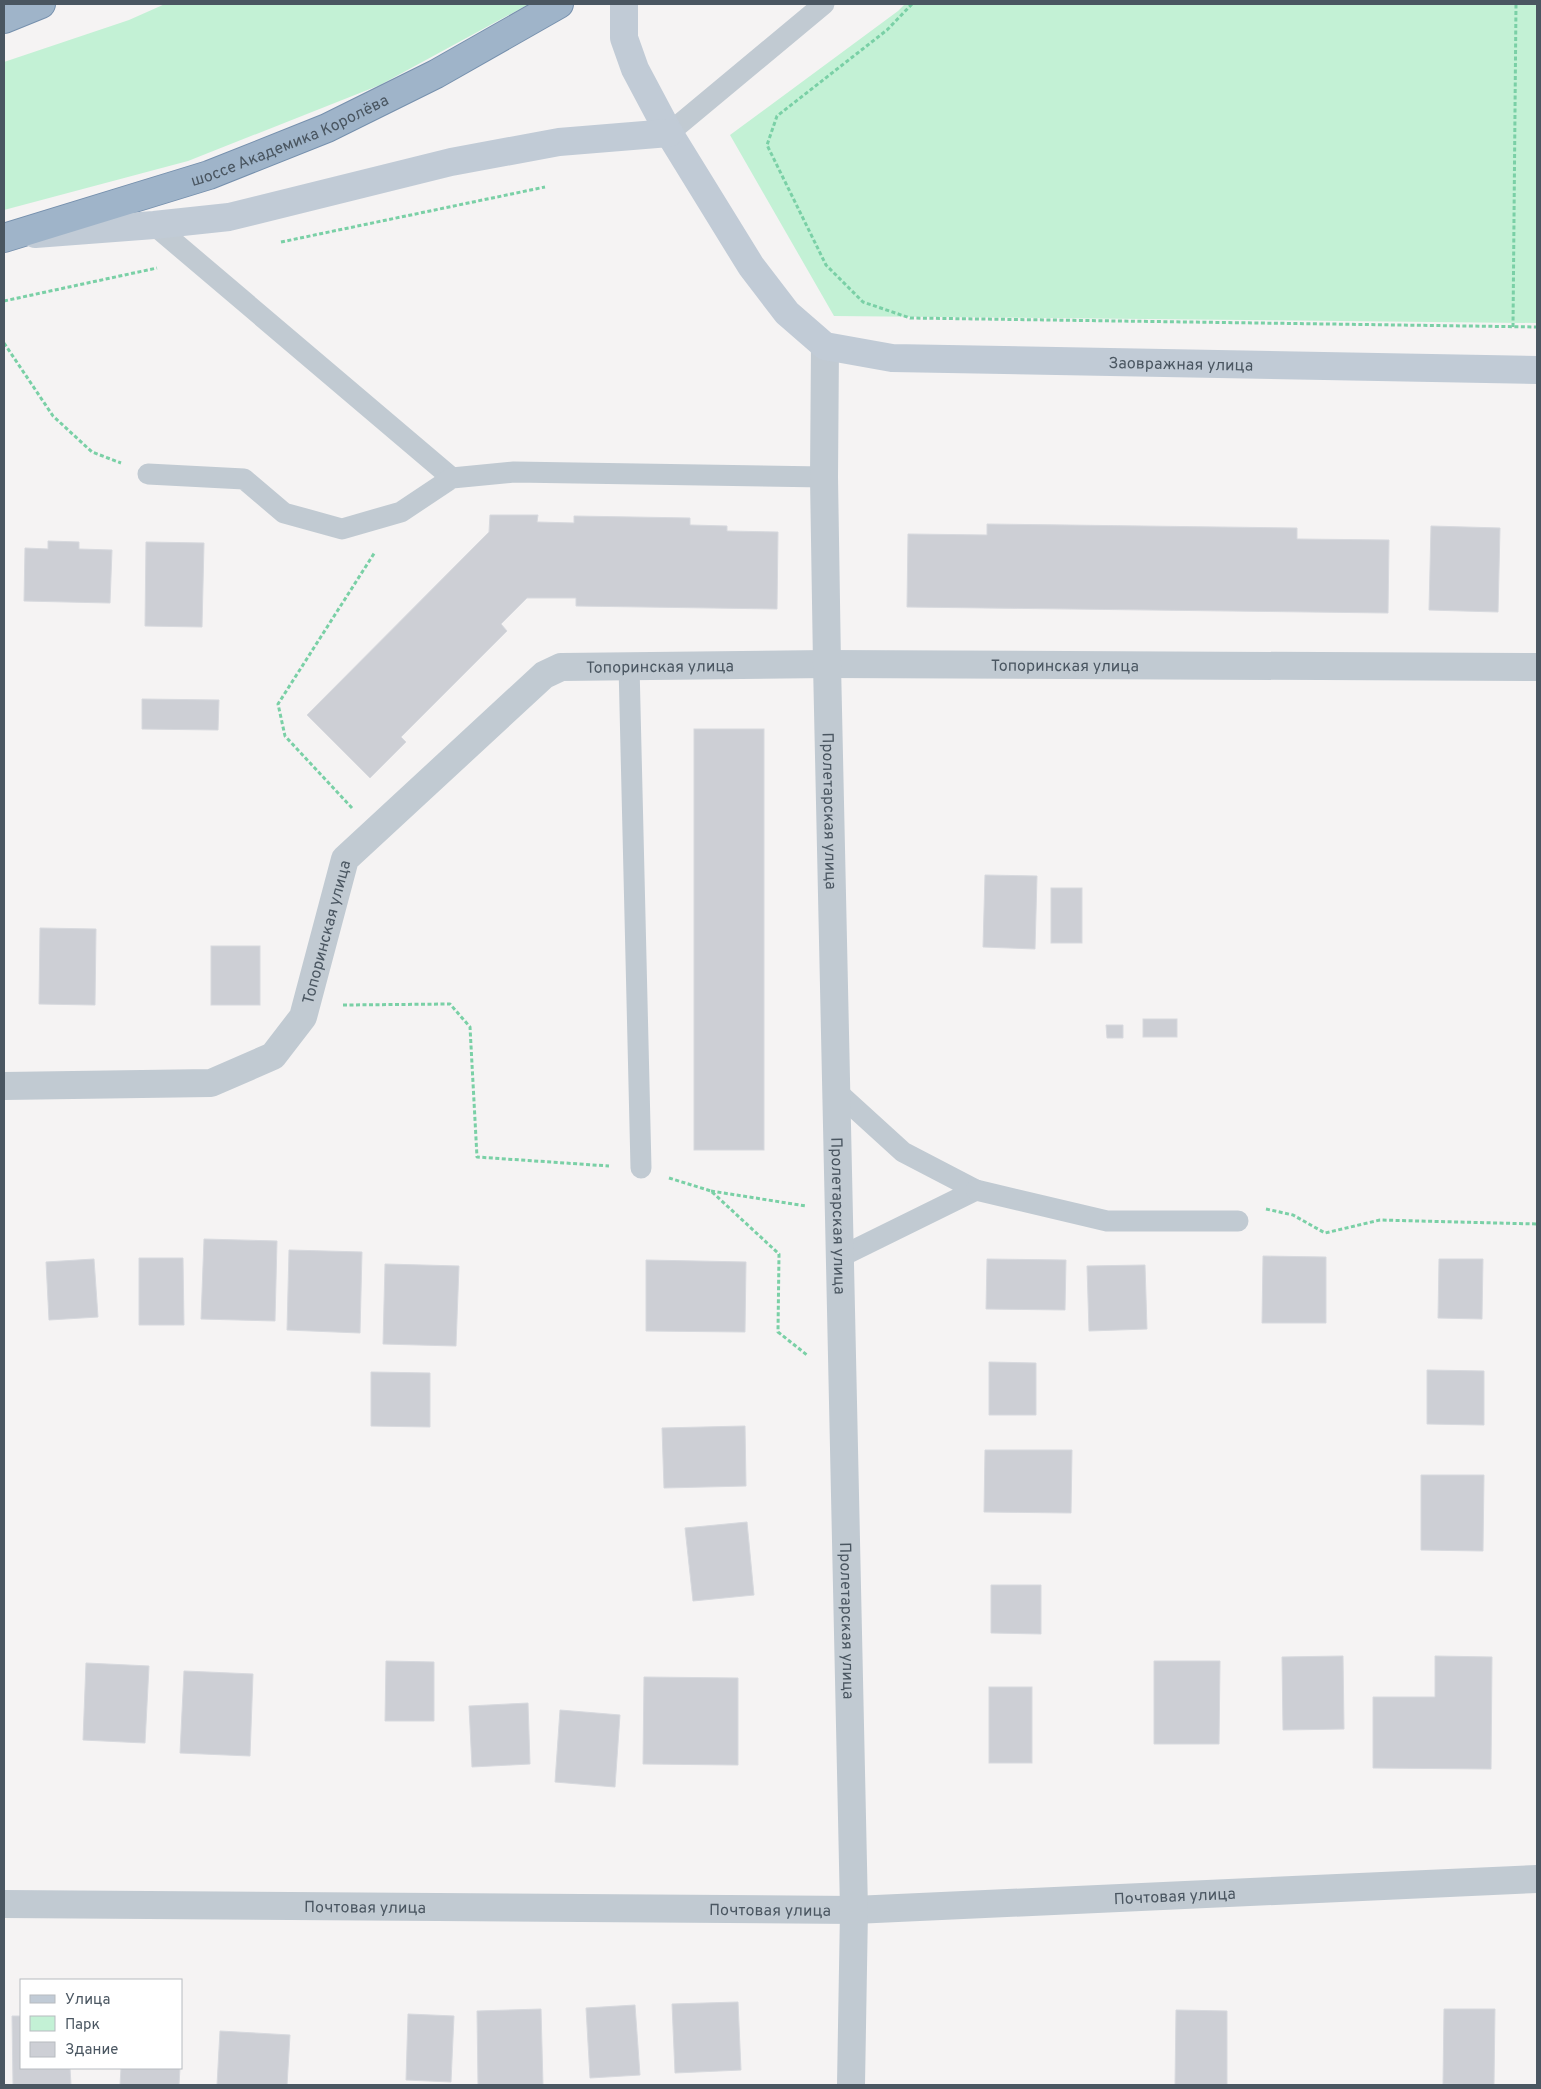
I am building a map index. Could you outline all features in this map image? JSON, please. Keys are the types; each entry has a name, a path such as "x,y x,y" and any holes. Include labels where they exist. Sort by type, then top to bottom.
{"highway":[{"path":"4,19 41,4"},
{"name":"шоссе Академика Королёва","path":"9,237 209,175 327,128 436,74 559,4"}],"main road":[{"path":"624,4 622,10 627,46 635,68 669,133 751,266 787,312 825,346"},
{"path":"9,237 154,225 230,216 451,162 560,142 669,133"},
{"name":"Заовражная улица","path":"825,346 892,358 1537,370"}],"street":[{"name":"Пролетарская улица","path":"825,346 824,477 827,664 854,1910 851,2085"},
{"name":"Топоринская улица","path":"4,1086 211,1083 273,1056 303,1017 345,859 544,675 561,666 827,664 1537,667"},
{"name":"Почтовая улица","path":"4,1904 854,1910 1537,1879"}],"lane":[{"path":"669,133 824,4"},
{"path":"154,225 452,478"},
{"path":"148,474 244,478 284,513 342,529 401,512 452,478 514,472 824,477"},
{"path":"629,665 640,1168"},
{"path":"836,1091 903,1152 976,1190 1108,1221 1238,1221"},
{"path":"840,1257 976,1190"}],"path":[{"path":"912,4 887,30 777,116 767,145 826,265 863,302 910,318 1537,327"},
{"path":"1513,327 1516,4"},
{"path":"4,343 54,416 92,452 148,474"},
{"path":"374,832 285,736 278,704 401,512"},
{"path":"306,1005 450,1004 470,1027 476,1157 640,1168 710,1191 839,1211"},
{"path":"710,1191 779,1254 778,1332 843,1383"},
{"path":"1238,1221 1258,1207 1294,1215 1325,1233 1380,1220 1537,1224"}],"green space":[{"path":"165,4 529,4 380,85 188,161 4,210 4,62 129,20"},
{"path":"905,4 1537,4 1537,323 834,316 730,135"}],"building":[{"path":"490,515 538,515 537,522 574,523 574,516 690,518 690,525 727,526 727,531 778,532 777,609 576,606 576,598 527,598 501,624 507,631 401,737 406,742 370,778 307,715 489,532"},
{"path":"987,524 1297,528 1297,539 1389,540 1388,613 907,607 908,534 987,535"},
{"path":"1431,526 1500,528 1498,612 1429,610"},
{"path":"48,541 79,542 79,549 112,550 110,603 24,601 25,548 48,549"},
{"path":"146,542 204,543 202,627 145,626"},
{"path":"142,699 219,700 218,730 142,729"},
{"path":"694,729 764,729 764,1150 694,1150"},
{"path":"985,875 1037,876 1035,949 983,947"},
{"path":"1051,888 1082,888 1082,943 1051,943"},
{"path":"40,928 96,929 95,1005 39,1004"},
{"path":"211,946 260,946 260,1005 211,1005"},
{"path":"1143,1019 1177,1019 1177,1037 1143,1037"},
{"path":"1106,1025 1123,1025 1123,1038 1107,1038"},
{"path":"204,1239 277,1241 275,1321 201,1319"},
{"path":"289,1250 362,1252 360,1333 287,1330"},
{"path":"1263,1256 1326,1257 1326,1323 1262,1323"},
{"path":"139,1258 183,1258 184,1325 139,1325"},
{"path":"94,1259 98,1317 49,1320 46,1262"},
{"path":"987,1259 1066,1260 1065,1310 986,1309"},
{"path":"1439,1259 1483,1259 1482,1319 1438,1318"},
{"path":"646,1260 746,1262 745,1332 646,1331"},
{"path":"385,1264 459,1266 456,1346 383,1344"},
{"path":"1145,1265 1147,1329 1089,1331 1087,1266"},
{"path":"989,1362 1036,1363 1036,1415 989,1415"},
{"path":"1427,1370 1484,1371 1484,1425 1427,1424"},
{"path":"371,1372 430,1373 430,1427 371,1426"},
{"path":"745,1426 746,1486 664,1488 662,1428"},
{"path":"985,1450 1072,1450 1071,1513 984,1512"},
{"path":"1421,1475 1484,1475 1483,1551 1421,1550"},
{"path":"747,1522 754,1595 693,1601 685,1528"},
{"path":"991,1585 1041,1585 1041,1634 991,1633"},
{"path":"1343,1656 1344,1729 1283,1730 1282,1657"},
{"path":"1435,1656 1492,1657 1491,1769 1373,1768 1373,1697 1435,1697"},
{"path":"386,1661 434,1662 434,1721 385,1721"},
{"path":"1154,1661 1220,1661 1219,1744 1154,1744"},
{"path":"86,1663 149,1666 145,1743 83,1740"},
{"path":"184,1671 253,1674 250,1756 180,1753"},
{"path":"644,1677 738,1678 738,1765 643,1764"},
{"path":"989,1687 1032,1687 1032,1763 989,1763"},
{"path":"528,1703 530,1764 472,1767 469,1706"},
{"path":"560,1710 620,1715 615,1787 555,1782"},
{"path":"738,2002 741,2070 675,2073 672,2004"},
{"path":"635,2005 640,2075 590,2078 586,2008"},
{"path":"541,2009 543,2085 478,2085 477,2011"},
{"path":"1444,2009 1495,2009 1494,2085 1443,2084"},
{"path":"1176,2010 1227,2011 1227,2085 1175,2085"},
{"path":"408,2014 454,2016 451,2082 406,2080"},
{"path":"12,2016 20,2016 20,2069 70,2069 71,2085 13,2085"},
{"path":"220,2031 290,2035 287,2085 217,2085"},
{"path":"121,2069 180,2069 179,2085 120,2085"}]}
